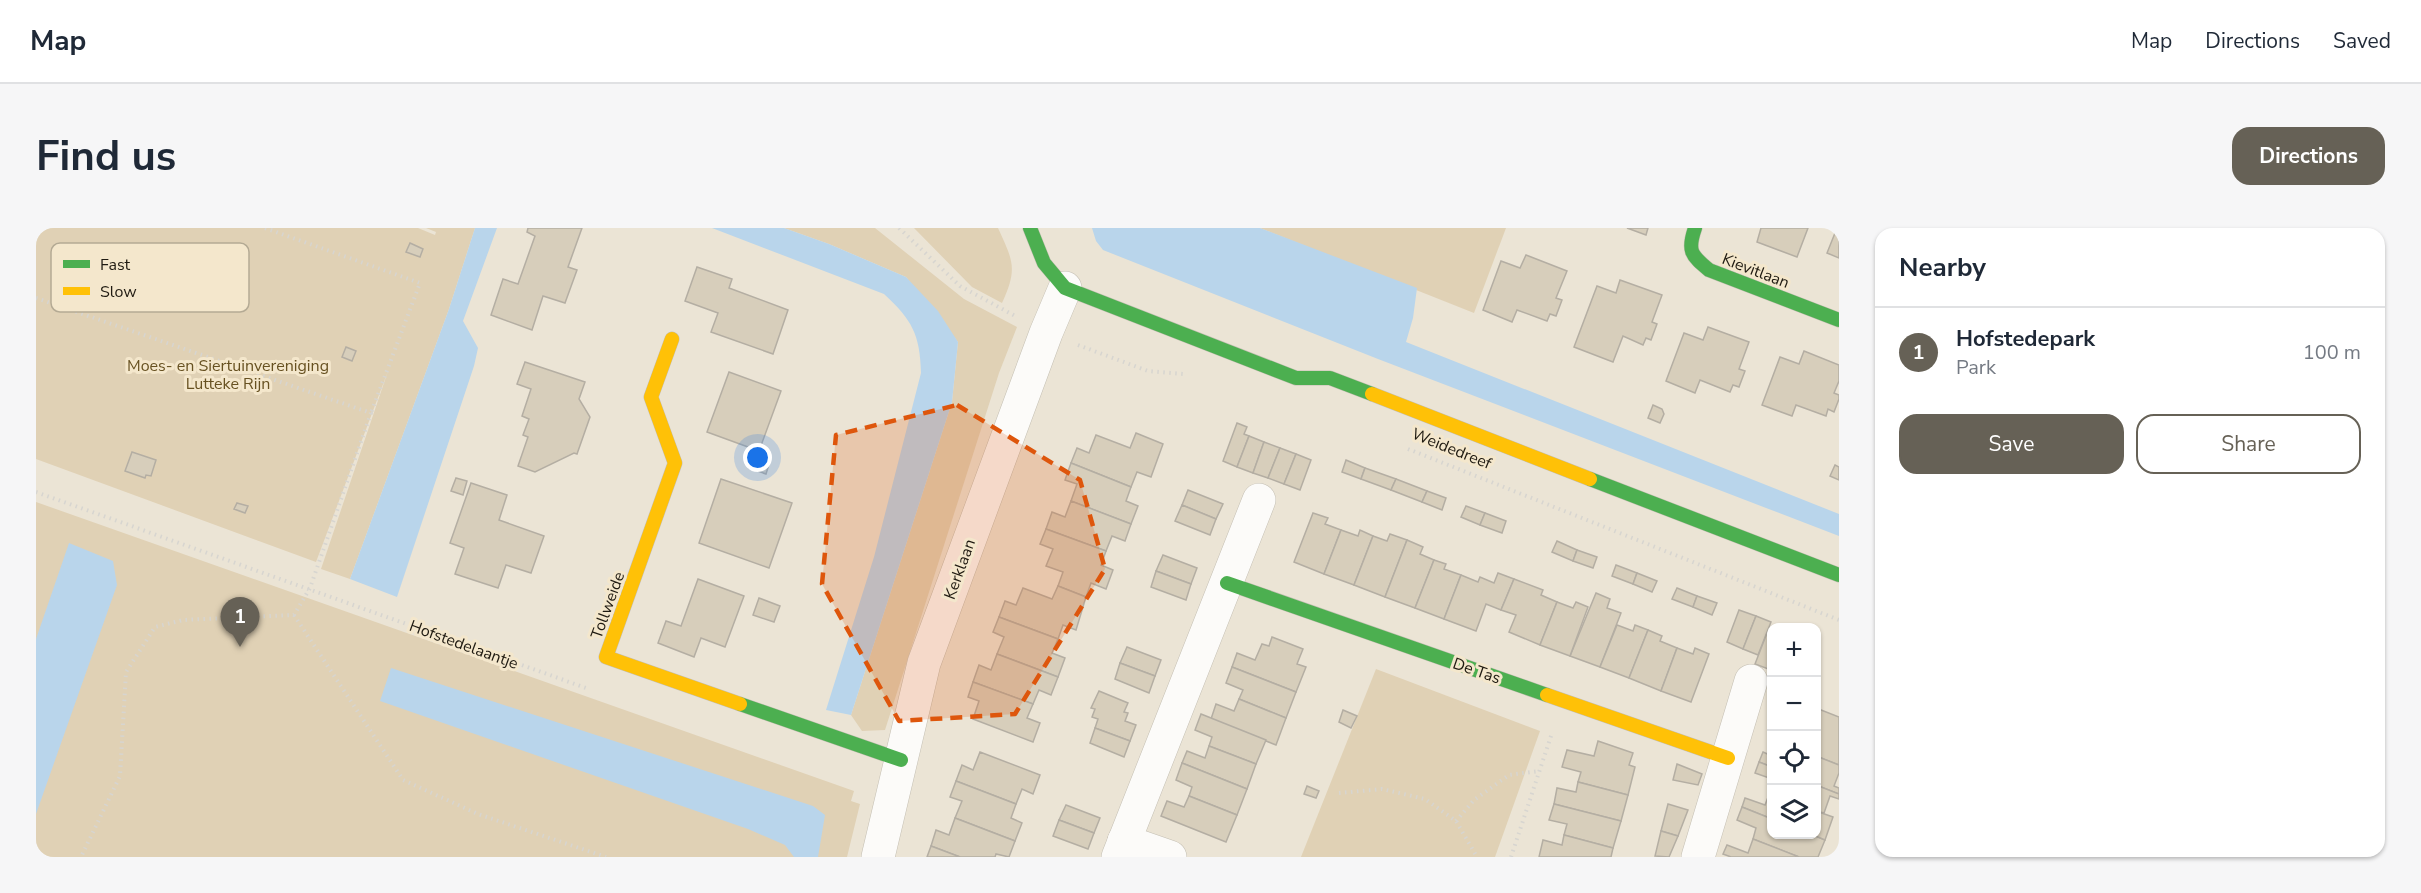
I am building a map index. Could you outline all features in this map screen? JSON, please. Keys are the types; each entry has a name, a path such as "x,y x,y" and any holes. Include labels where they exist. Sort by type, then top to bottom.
{"street":[{"path":"1030,228 1044,263 1065,288"},
{"name":"Kievitlaan","path":"1695,228 1690,242 1693,257 1709,270 1839,320"},
{"name":"Kerklaan","path":"878,857 924,663 1046,333 1065,288"},
{"name":"Weidedreef","path":"1065,288 1296,378 1330,378 1839,575"},
{"name":"Tollweide","path":"672,339 651,397 675,463 606,657 901,759"},
{"path":"1170,857 1121,849 1259,500"},
{"name":"De Tas","path":"1227,583 1728,758"},
{"path":"1698,857 1751,681"}],"path":[{"path":"265,228 420,283 371,413 310,588 294,615"},
{"path":"899,228 960,286 1046,333 1148,371 1194,375"},
{"path":"36,298 51,303"},
{"path":"77,312 371,413"},
{"name":"Weidedreef","path":"1406,448 1839,620"},
{"name":"Hofstedelaantje","path":"36,492 589,689"},
{"path":"81,857 120,776 126,672 155,627 183,620 294,615"},
{"path":"294,615 403,780 478,814 606,857"},
{"path":"1510,857 1563,700"},
{"path":"1456,822 1474,800 1509,775 1539,771"},
{"path":"1339,793 1382,789 1425,799 1456,822 1478,857"}],"highlighted area":[{"path":"957,405 1080,480 1105,569 1015,714 899,721 822,584 836,435"}],"green space":[{"name":"Moes- en Siertuinvereniging Lutteke Rijn","path":"36,228 418,228 435,235 436,232 426,228 475,228 449,309 350,579 321,569 388,371 316,562 36,459"},
{"path":"784,228 875,228 964,299 1017,327 999,373 885,730 862,731 851,715 952,402 958,342 906,277 829,244"},
{"path":"914,228 998,228 1012,265 1010,281 1002,303 972,287"},
{"path":"1260,228 1506,228 1474,313"},
{"path":"36,502 854,791 851,801 860,804 847,857 36,857"},
{"path":"1376,669 1540,731 1495,857 1301,857"}],"water":[{"path":"475,228 497,228 463,321 478,348 397,597 350,579 449,309"},
{"path":"712,228 784,228 829,244 906,277 938,311 958,342 952,402 851,715 826,710 874,557 921,373 919,348 908,320 884,294"},
{"path":"1092,228 1260,228 1417,288 1413,318 1406,342 1839,514 1839,536 1378,359 1103,250 1096,241"},
{"path":"69,543 113,561 117,585 36,814 36,639"},
{"path":"391,668 813,806 825,815 818,857 794,857 785,845 748,829 380,701"}],"building":[{"path":"528,228 582,228 568,267 577,270 565,303 543,296 532,330 491,315 503,279 518,284 535,236 527,232"},
{"path":"1627,228 1648,228 1646,235"},
{"path":"1761,228 1808,228 1797,257 1757,242"},
{"path":"1837,228 1839,228 1839,258 1827,253"},
{"path":"410,243 423,249 420,257 406,252"},
{"path":"1526,255 1567,271 1556,298 1562,300 1556,316 1550,314 1547,321 1517,310 1512,322 1483,310 1501,261 1520,268"},
{"path":"697,267 732,279 729,288 788,310 773,354 711,332 718,313 685,301"},
{"path":"1620,280 1662,295 1652,322 1657,324 1651,340 1646,338 1643,345 1623,336 1613,362 1574,347 1597,286 1616,293"},
{"path":"1708,327 1749,342 1739,369 1745,371 1739,387 1733,385 1730,392 1700,380 1695,393 1666,381 1684,333 1703,340"},
{"path":"346,347 356,351 352,361 342,357"},
{"path":"1804,351 1839,365 1839,381 1834,393 1839,395 1839,399 1834,412 1828,409 1826,416 1796,405 1792,416 1762,405 1780,357 1799,364"},
{"path":"525,362 585,382 579,399 590,417 577,454 574,453 535,472 518,466 528,437 523,435 529,419 522,416 531,389 517,384"},
{"path":"729,372 781,391 759,451 707,432"},
{"path":"1653,405 1662,409 1664,414 1660,423 1648,418"},
{"path":"1237,423 1247,427 1244,434 1249,436 1237,467 1223,461"},
{"path":"1136,433 1163,444 1151,477 1137,472 1131,487 1071,463 1077,448 1089,453 1096,435 1130,448"},
{"path":"1249,436 1264,442 1253,473 1237,467"},
{"path":"1264,442 1280,448 1268,478 1253,473"},
{"path":"1280,448 1296,454 1284,484 1268,478"},
{"path":"132,452 156,460 151,476 146,475 145,478 125,471"},
{"path":"1296,454 1311,460 1300,490 1284,484"},
{"path":"753,455 770,461 766,474 749,468"},
{"path":"1346,460 1365,468 1361,479 1342,472"},
{"path":"1071,463 1131,487 1126,501 1138,506 1131,524 1071,501 1077,484 1065,480"},
{"path":"1835,465 1839,467 1839,480 1830,476"},
{"path":"1365,468 1396,479 1391,490 1361,479"},
{"path":"456,478 467,481 463,495 451,491"},
{"path":"721,479 792,503 769,568 699,543"},
{"path":"1396,479 1427,491 1422,502 1391,490"},
{"path":"471,483 507,495 499,520 544,536 531,573 506,565 498,588 455,574 464,548 450,543"},
{"path":"1188,490 1223,504 1216,519 1182,505"},
{"path":"1427,491 1446,498 1442,510 1422,502"},
{"path":"1071,501 1131,524 1125,541 1112,536 1106,551 1046,529 1052,512 1065,517"},
{"path":"237,503 248,506 245,513 234,509"},
{"path":"1182,505 1216,519 1210,535 1175,521"},
{"path":"1466,506 1485,513 1480,525 1461,517"},
{"path":"1313,513 1328,518 1325,524 1341,530 1324,574 1294,562"},
{"path":"1485,513 1506,521 1502,533 1480,525"},
{"path":"1046,529 1106,551 1101,565 1113,570 1106,589 1091,583 1086,597 1058,586 1063,572 1046,566 1053,549 1040,544"},
{"path":"1341,530 1358,536 1360,530 1373,536 1354,585 1324,574"},
{"path":"1390,534 1407,540 1385,597 1354,585 1373,536 1387,541"},
{"path":"1407,540 1423,547 1420,554 1434,560 1415,608 1385,597"},
{"path":"1557,541 1577,550 1573,561 1552,552"},
{"path":"1577,550 1597,557 1593,568 1573,561"},
{"path":"1163,555 1197,568 1191,584 1156,571"},
{"path":"1434,560 1446,564 1444,569 1461,575 1444,619 1415,608"},
{"path":"1616,565 1637,573 1633,584 1612,576"},
{"path":"1156,571 1191,584 1186,600 1151,587"},
{"path":"1498,573 1514,579 1501,610 1486,604 1476,631 1444,619 1461,575 1478,582 1480,577 1494,583"},
{"path":"1637,573 1657,581 1652,592 1633,584"},
{"path":"698,579 744,596 725,647 701,638 694,657 658,643 666,621 681,626"},
{"path":"1514,579 1543,590 1541,595 1557,602 1540,645 1509,632 1516,615 1501,610"},
{"path":"1058,586 1086,597 1076,630 1063,625 1058,639 999,617 1005,601 1016,605 1023,588 1052,599"},
{"path":"1677,588 1697,596 1693,607 1672,599"},
{"path":"1596,593 1610,599 1607,608 1621,613 1600,667 1570,656"},
{"path":"1697,596 1717,603 1712,615 1693,607"},
{"path":"759,598 780,606 774,622 753,615"},
{"path":"1557,602 1573,608 1576,602 1588,607 1570,656 1540,645"},
{"path":"1739,610 1756,616 1743,649 1727,642"},
{"path":"1756,616 1771,622 1767,623 1767,632 1758,655 1743,649"},
{"path":"999,617 1058,639 1052,653 1065,658 1058,677 997,654 1004,637 993,632"},
{"path":"1617,625 1633,631 1635,625 1648,630 1629,678 1600,667"},
{"path":"1648,630 1662,636 1660,641 1677,648 1661,691 1629,678"},
{"path":"1767,633 1767,668 1755,664"},
{"path":"1272,637 1303,649 1297,664 1306,667 1296,692 1232,667 1237,653 1255,660 1262,644 1269,646"},
{"path":"1127,647 1161,660 1155,676 1120,663"},
{"path":"1677,648 1693,654 1695,648 1709,654 1691,702 1661,691"},
{"path":"997,654 1058,677 1051,695 1039,690 1033,704 973,682 979,665 991,670"},
{"path":"1120,663 1155,676 1149,693 1115,679"},
{"path":"1232,667 1296,692 1286,718 1239,699 1243,690 1226,683"},
{"path":"973,682 1033,704 1027,718 1040,723 1033,742 973,719 979,701 968,697"},
{"path":"1099,691 1128,703 1124,712 1128,713 1125,721 1136,725 1130,741 1095,728 1098,719 1092,717 1095,709 1091,708"},
{"path":"1239,699 1286,718 1276,745 1211,719 1216,704 1234,711"},
{"path":"1343,710 1357,716 1351,728 1339,722"},
{"path":"1821,710 1839,717 1839,765 1821,758"},
{"path":"1201,714 1266,740 1256,764 1209,746 1212,737 1195,730"},
{"path":"1095,728 1130,741 1124,757 1090,743"},
{"path":"1598,741 1633,753 1629,765 1635,767 1628,795 1578,782 1581,772 1562,767 1567,750 1594,756"},
{"path":"1209,746 1256,764 1247,789 1182,763 1187,751 1205,758"},
{"path":"980,752 1040,775 1033,794 1022,789 1016,804 956,781 962,765 973,770"},
{"path":"1763,752 1767,754 1767,765 1759,762"},
{"path":"1821,758 1839,765 1839,773 1834,786 1839,788 1839,794 1821,787"},
{"path":"1759,762 1767,765 1767,777 1755,773"},
{"path":"1182,763 1247,789 1237,815 1189,796 1192,787 1176,780"},
{"path":"1677,764 1702,774 1698,785 1673,780"},
{"path":"956,781 1016,804 1011,818 1022,823 1015,841 955,818 962,801 950,797"},
{"path":"1578,782 1628,795 1621,821 1554,804 1557,788 1576,792"},
{"path":"1307,786 1319,791 1316,798 1304,794"},
{"path":"1821,787 1839,794 1839,799 1830,796 1824,813 1821,812"},
{"path":"1189,796 1237,815 1226,842 1161,816 1167,801 1184,807"},
{"path":"1745,798 1765,805 1767,800 1767,817 1742,807"},
{"path":"1554,804 1621,821 1613,848 1564,835 1567,824 1549,820"},
{"path":"1668,804 1688,810 1678,836 1661,831"},
{"path":"1066,805 1100,818 1094,833 1059,820"},
{"path":"1742,807 1767,817 1767,839 1825,840 1818,857 1799,857 1753,839 1756,828 1737,820"},
{"path":"1821,813 1833,817 1825,840 1821,838"},
{"path":"955,818 1015,841 1009,857 996,854 995,857 960,857 931,846 936,830 949,835"},
{"path":"1059,820 1094,833 1088,849 1053,836"},
{"path":"1661,831 1678,836 1669,857 1655,856"},
{"path":"1564,835 1613,848 1611,857 1539,857 1543,840 1562,845"},
{"path":"1753,839 1799,857 1731,857 1723,854 1727,845 1748,853"},
{"path":"931,846 960,857 927,857"}],"traffic: fast":[{"path":"1030,228 1044,263 1065,288 1296,378 1330,378 1372,394"},
{"path":"1695,228 1691,242 1692,252 1709,270 1839,320"},
{"path":"1590,479 1839,575"},
{"path":"1227,583 1547,695"},
{"path":"740,704 901,760"}],"traffic: slow":[{"path":"672,339 651,397 675,463 606,657 740,704"},
{"path":"1372,394 1590,479"},
{"path":"1547,695 1728,758"}],"place":[{"name":"Hofstedepark","path":"240,647"}]}
